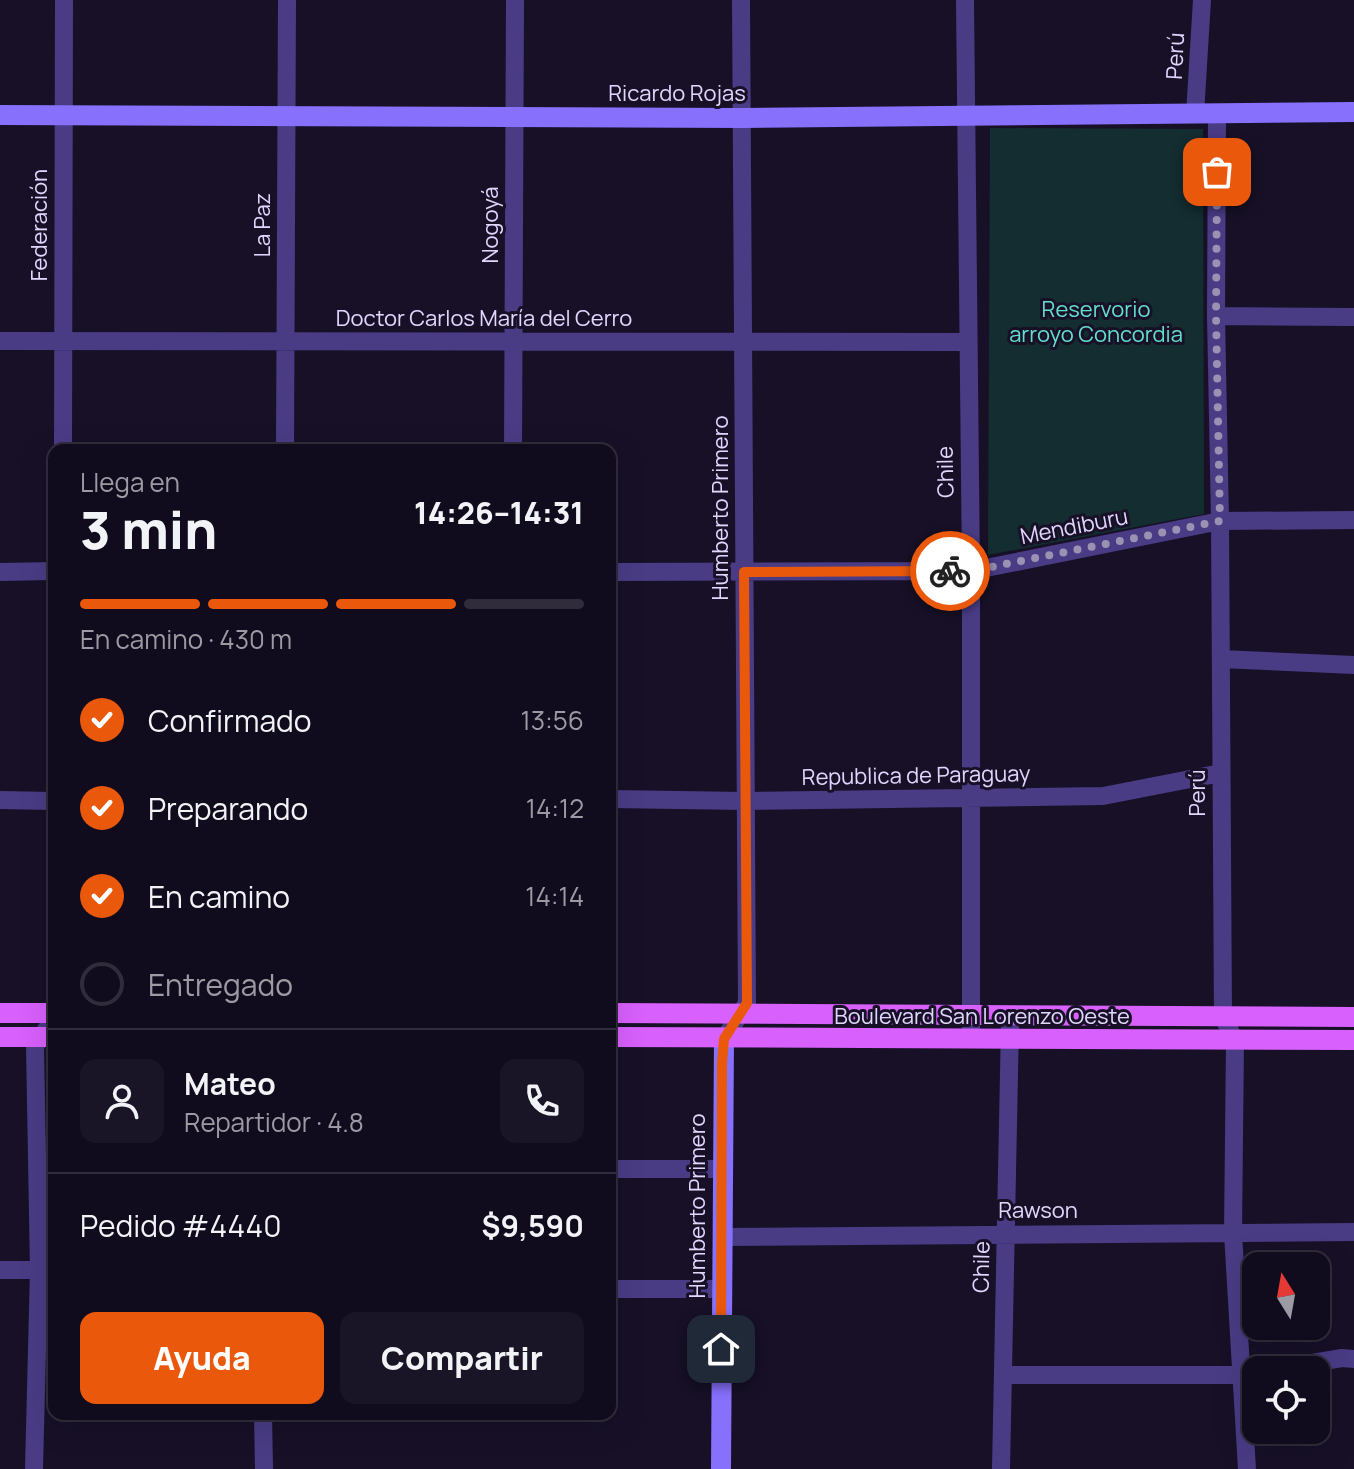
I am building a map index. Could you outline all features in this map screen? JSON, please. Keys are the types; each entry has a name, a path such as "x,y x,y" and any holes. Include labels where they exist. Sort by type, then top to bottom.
{"main road":[{"path":"0,1013 48,1016"},
{"name":"Boulevard San Lorenzo Oeste","path":"616,1013 1354,1017"},
{"path":"0,1037 47,1037"},
{"name":"Boulevard San Lorenzo Oeste","path":"616,1037 1354,1040"}],"street":[{"name":"Federación","path":"63,444 64,0"},
{"name":"La Paz","path":"285,444 287,0"},
{"name":"Nogoyá","path":"513,444 515,0"},
{"name":"Humberto Primero","path":"741,0 747,1003 741,1015"},
{"name":"Chile","path":"965,0 971,571 971,1039"},
{"name":"Perú","path":"1195,114 1202,0"},
{"name":"Ricardo Rojas","path":"0,115 742,118 1354,112"},
{"name":"Perú","path":"1217,114 1223,1017 1235,1041 1233,1233 1246,1356"},
{"path":"1216,316 1354,317"},
{"name":"Doctor Carlos María del Cerro","path":"0,341 967,342"},
{"name":"Mendiburu","path":"616,572 971,571 1220,521 1354,520"},
{"path":"0,572 48,571"},
{"path":"1221,659 1354,665"},
{"name":"Republica de Paraguay","path":"616,799 746,801 1103,796 1221,773"},
{"path":"0,800 48,801"},
{"path":"724,1039 741,1015"},
{"name":"Chile","path":"1001,1469 1010,1017"},
{"path":"34,1469 47,1270 35,1046 47,1037"},
{"name":"Humberto Primero","path":"721,1469 724,1039"},
{"path":"616,1169 721,1169"},
{"name":"Rawson","path":"722,1237 1354,1232"},
{"path":"0,1270 47,1270"},
{"path":"616,1289 720,1289"},
{"path":"1330,1360 1354,1359"},
{"path":"1003,1375 1242,1374"},
{"path":"263,1420 264,1469"},
{"name":"Perú","path":"1247,1444 1247,1469"}],"green space":[{"name":"Reservorio arroyo Concordia","path":"990,128 1203,129 1204,514 988,555"}],"way so far":[{"path":"950,571 971,571 1220,521 1217,172"}],"route":[{"path":"721,1349 722,1063 724,1039 747,1003 744,572 950,571"}]}
